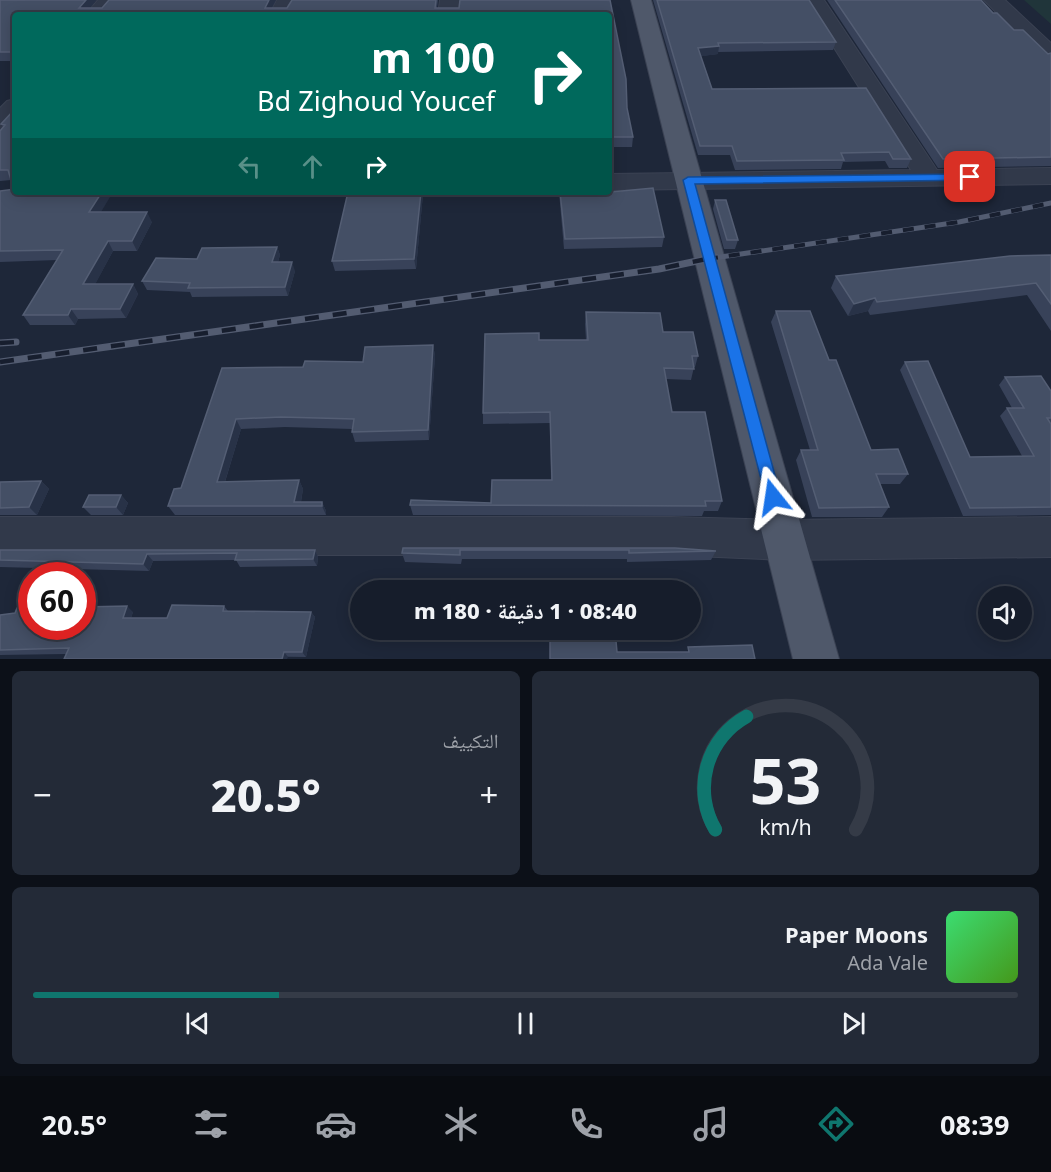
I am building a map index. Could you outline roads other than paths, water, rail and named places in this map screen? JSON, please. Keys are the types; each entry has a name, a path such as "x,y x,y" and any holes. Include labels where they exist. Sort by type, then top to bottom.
{"main road":[{"path":"641,0 816,659"}],"street":[{"path":"98,12 108,0"},
{"path":"814,0 929,178"},
{"path":"994,0 1051,55"},
{"path":"1027,32 1051,32"},
{"path":"0,123 12,109"},
{"path":"612,182 1051,176"},
{"path":"0,536 672,536 784,540 1051,537"}],"railway":[{"path":"707,259 959,222 1051,203"},
{"path":"0,362 659,269 716,257"},
{"path":"0,343 16,342"}]}
